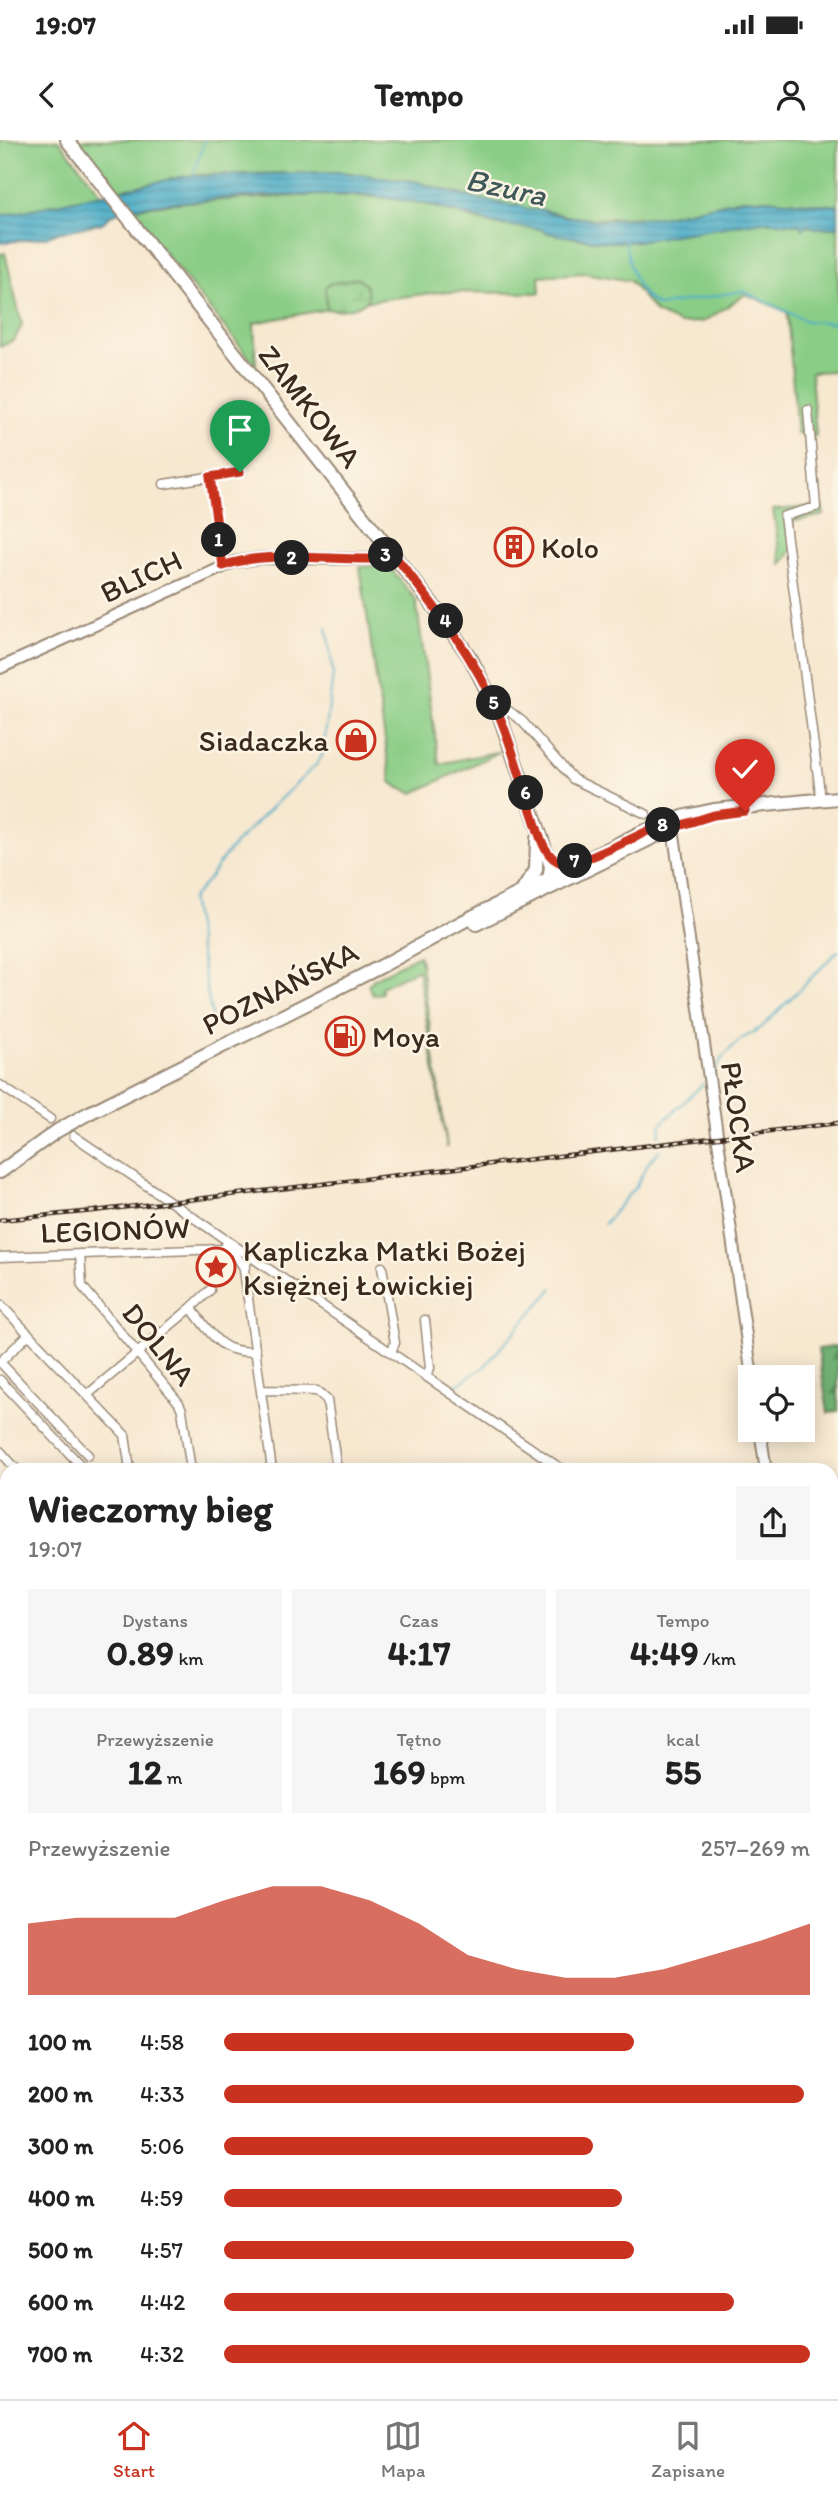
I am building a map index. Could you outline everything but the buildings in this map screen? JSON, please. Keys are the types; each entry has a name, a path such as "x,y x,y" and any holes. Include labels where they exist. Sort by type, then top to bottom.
{"main road":[{"name":"ZAMKOWA","path":"67,140 457,637 499,714 551,866 551,878"},
{"name":"BLICH","path":"0,668 234,562 262,558 373,559 391,551"},
{"name":"POZNAŃSKA","path":"0,1172 72,1122 390,962 440,941 546,886 551,878 588,859 674,826 761,804 838,798"},
{"name":"POZNAŃSKA","path":"524,896 565,881 674,826"},
{"name":"PŁOCKA","path":"674,826 668,838 678,864"},
{"name":"PŁOCKA","path":"674,826 750,1365"},
{"path":"654,838 663,840 672,850"},
{"name":"ZAMKOWA","path":"524,896 536,870 540,840"},
{"path":"540,840 559,863 570,864 588,859"},
{"path":"551,878 565,881"},
{"path":"762,1442 764,1463"}],"street":[{"path":"808,410 816,507 784,516 821,800"},
{"path":"164,484 240,472"},
{"path":"210,477 223,566"},
{"path":"499,714 509,712 522,721 573,779 646,814"},
{"path":"0,1085 50,1119"},
{"path":"74,1136 227,1245 250,1256 553,1463"},
{"path":"227,1245 244,1268 271,1463"},
{"name":"LEGIONÓW","path":"0,1257 227,1245"},
{"name":"DOLNA","path":"80,1254 82,1286 179,1403 190,1463"},
{"path":"244,1268 250,1256"},
{"path":"382,1267 395,1343 391,1352"},
{"path":"87,1395 210,1290"},
{"path":"0,1304 125,1435 129,1463"},
{"path":"191,1308 220,1344 241,1353 256,1351"},
{"path":"425,1320 430,1368 426,1376"},
{"path":"29,1334 0,1362 88,1455"},
{"path":"0,1380 78,1463"},
{"path":"261,1390 317,1391 323,1394 327,1400 336,1463"}],"green space":[{"path":"0,140 59,140 102,195 0,216"},
{"path":"74,140 838,140 838,206 742,199 661,217 579,219 473,198 413,181 340,172 193,175 114,191"},
{"path":"322,195 402,200 504,226 536,228 599,241 646,239 759,221 838,227 838,371 811,372 816,436 797,434 787,312 746,294 705,321 680,324 656,313 630,281 585,273 539,276 540,293 440,292 370,301 254,323 256,366 129,209 186,202"},
{"path":"5,253 22,325 14,340 0,347 0,254"},
{"path":"357,278 366,286 368,299 349,308 327,309 325,288 328,284"},
{"path":"822,506 824,515 791,522 794,547 781,565 773,510"},
{"path":"388,565 416,600 439,764 501,751 414,793 391,782 360,567"},
{"path":"419,955 447,1148 418,969 381,987 382,993 373,995 368,985 375,978"},
{"path":"838,1346 838,1411 828,1413 818,1349"}],"water":[{"path":"340,172 413,181 530,210 600,220 661,217 742,199 838,206 838,227 815,228 806,225 803,229 799,224 763,221 631,242 607,242 548,233 540,229 499,225 426,204 367,195 265,196 168,203 129,209 113,214 102,223 46,237 0,243 0,216 185,176"}],"waterway":[{"path":"193,175 205,140"},
{"path":"625,241 631,269 639,286 650,301 658,306 743,291 806,321 838,323"},
{"path":"213,1026 191,898 228,852 317,764 323,753 333,674 327,628"},
{"path":"712,1074 726,1053 740,1040 762,1027 838,951"},
{"path":"659,1136 665,1120 704,1083"},
{"path":"604,1224 636,1186 649,1162 660,1150"},
{"path":"452,1388 484,1367 553,1288"}],"railway":[{"path":"0,1220 838,1123"}],"place":[{"name":"Kolo","path":"514,547"},
{"name":"Siadaczka","path":"356,740"},
{"name":"Moya","path":"345,1036"},
{"name":"Kapliczka Matki Bożej Księżnej Łowickiej","path":"216,1267"}],"route":[{"path":"240,472 210,477 223,566 262,558 373,559 391,551 457,637 486,685 513,752 542,840 551,856 559,863 570,864 588,859 661,825 669,829 714,815 745,811"}],"water label":[{"name":"Bzura","path":"506,187"}]}
